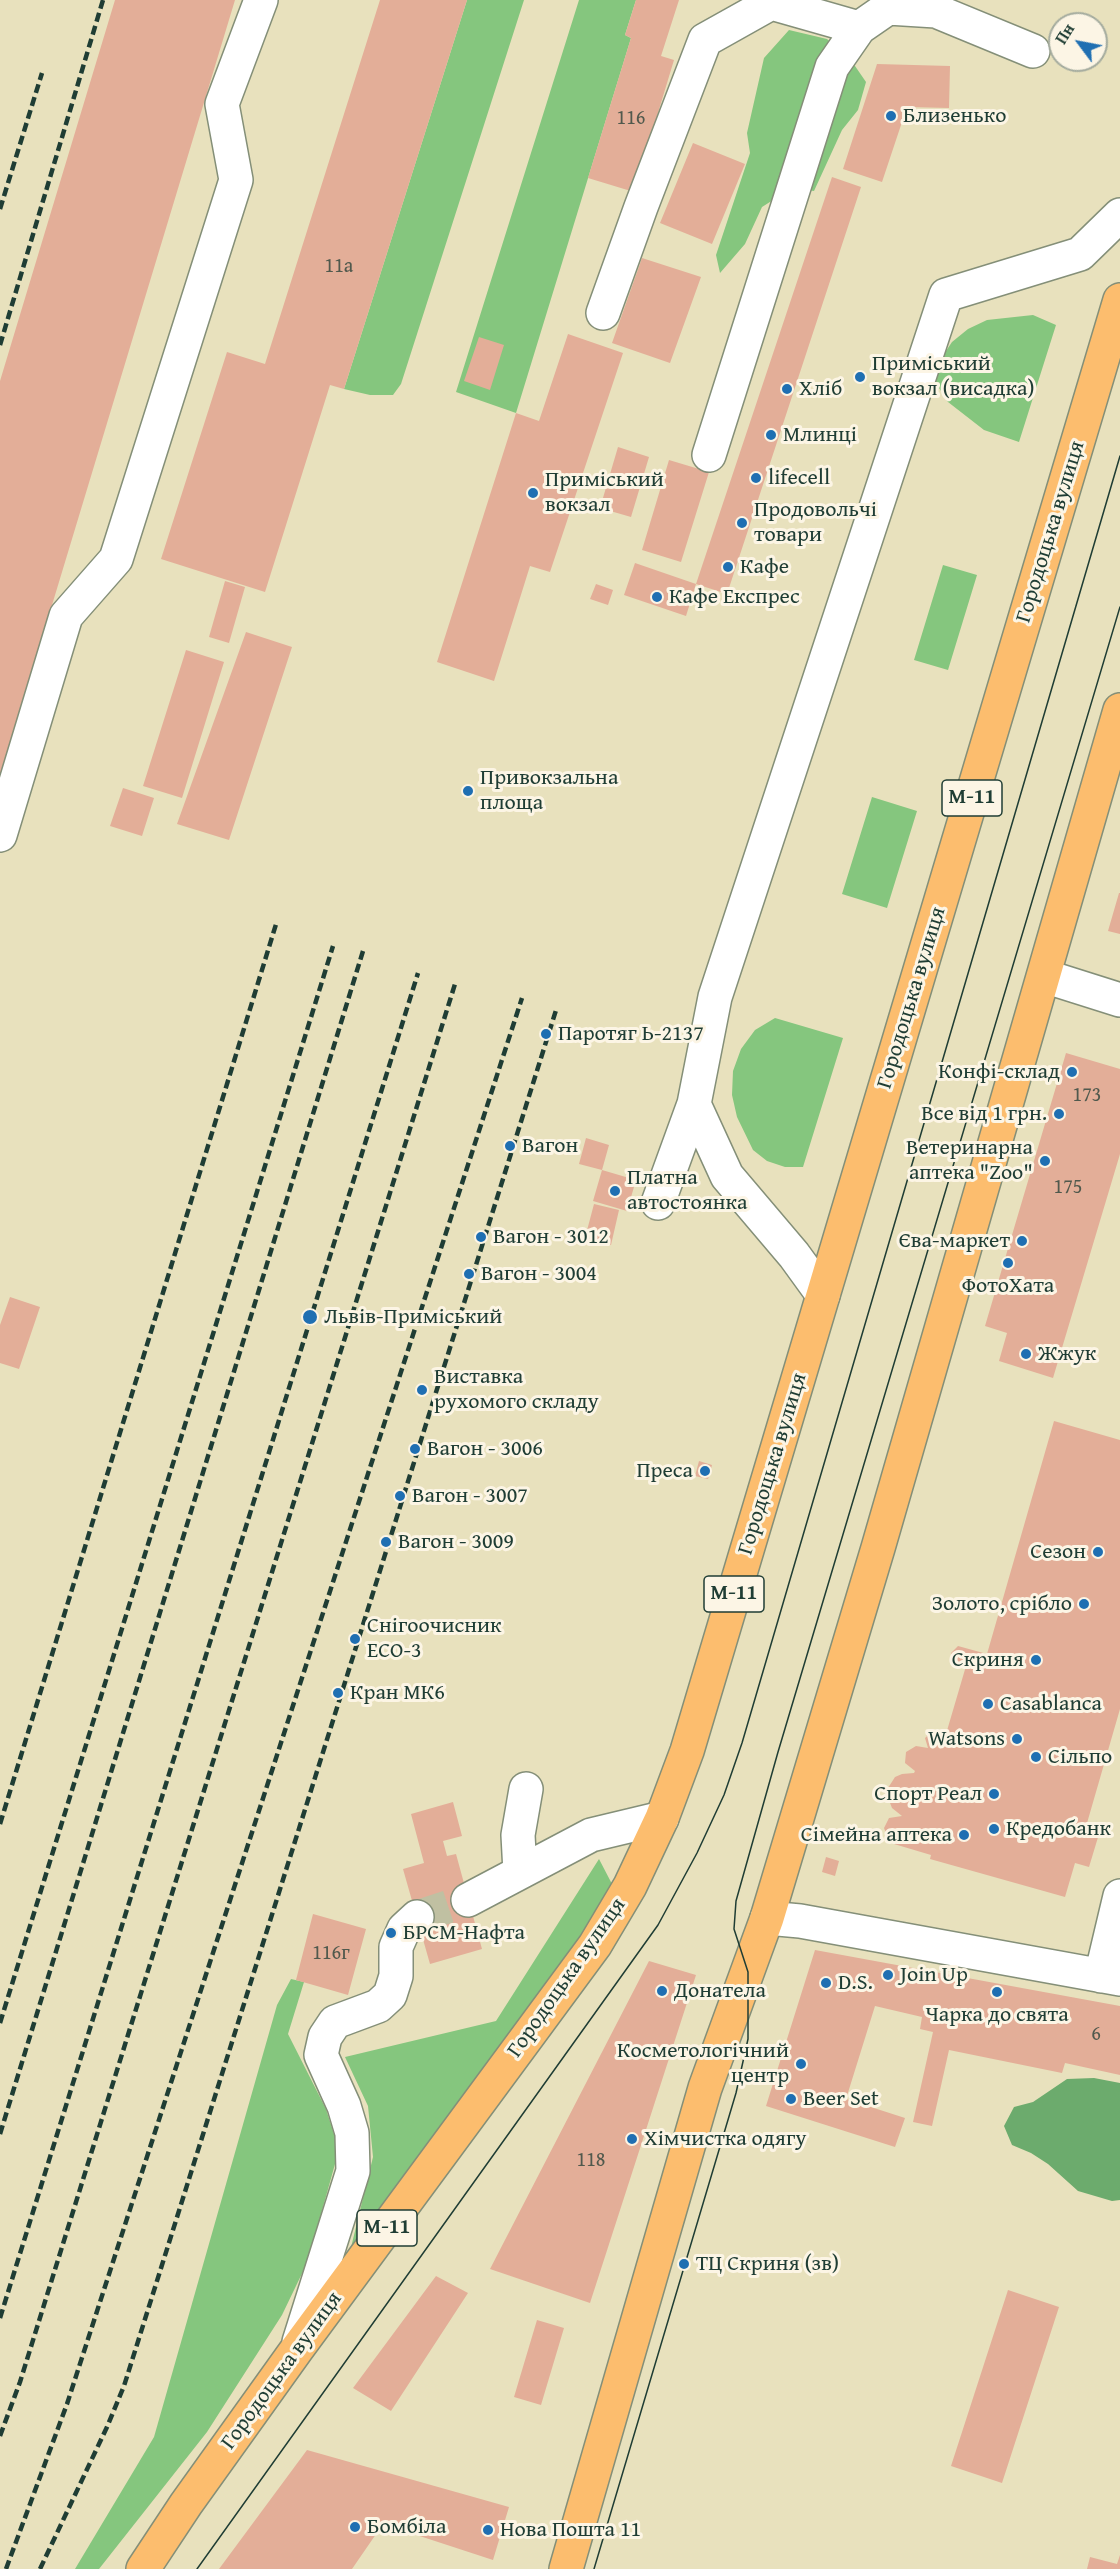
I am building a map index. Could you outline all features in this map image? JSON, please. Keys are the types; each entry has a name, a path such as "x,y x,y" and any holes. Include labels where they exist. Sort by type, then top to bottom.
{"main road":[{"name":"Городоцька вулиця","path":"143,2569 186,2504 297,2349 595,1945 630,1886 662,1818 687,1751 1120,300"},
{"path":"567,2569 705,2088 767,1918 942,1332 1120,710"}],"street":[{"path":"0,836 66,616 116,559 236,180 222,104 261,0"},
{"path":"603,314 705,40 771,2 859,28"},
{"path":"709,455 832,67 859,28 888,8 936,10 1033,51"},
{"path":"658,1203 694,1104 715,997 946,295 1080,254 1120,215"},
{"path":"1044,976 1120,1000"},
{"path":"694,1104 727,1176 794,1255 823,1295"},
{"path":"520,1872 518,1835 526,1789"},
{"path":"468,1900 591,1835 662,1818"},
{"path":"767,1918 800,1921 1110,1978 1120,1896"},
{"path":"297,2349 353,2171 352,2133 344,2106 321,2055 325,2037 335,2022 378,2006 390,1995 396,1976 396,1947 404,1929 417,1917"}],"green space":[{"path":"467,0 524,0 401,384 393,395 370,395 344,389"},
{"path":"579,0 636,0 625,35 631,38 516,413 456,392"},
{"path":"789,30 827,39 855,66 866,82 858,110 842,130 814,191 792,188 762,207 745,244 720,273 716,255 750,153 747,133 764,58"},
{"path":"1033,315 1056,325 1019,442 984,430 948,402 934,380 940,360 952,342 968,329 987,320"},
{"path":"943,565 977,575 948,670 914,660"},
{"path":"872,797 917,811 887,908 842,894"},
{"path":"775,1018 843,1038 803,1167 785,1167 767,1161 753,1150 737,1117 732,1095 733,1071 741,1049 755,1030"},
{"path":"599,1859 612,1884 610,1897 346,2268 373,2157 368,2106 345,2057 496,2021"},
{"path":"291,1979 304,1982 288,2034 326,2109 335,2137 335,2164 308,2261 282,2315 207,2432 99,2569 75,2569 154,2437 277,2005"},
{"path":"1094,2078 1120,2083 1120,2200 1112,2201 1078,2191 1048,2164 1012,2145 1004,2126 1014,2107 1033,2102 1067,2079"}],"building":[{"path":"115,0 235,0 0,777 0,381"},
{"path":"380,0 467,0 344,389 330,385 265,592 161,559 227,352 265,364"},
{"path":"636,0 679,0 661,56 674,60 634,192 588,178 631,38 625,35"},
{"path":"877,64 950,66 949,108 907,107 882,182 843,169"},
{"path":"693,143 745,164 712,244 660,223"},
{"path":"832,177 861,187 727,594 696,584"},
{"path":"642,258 701,277 670,363 612,343"},
{"name":"Приміський вокзал","path":"568,334 623,353 550,572 530,566 494,681 437,662 516,413 539,421"},
{"path":"479,337 504,345 490,390 464,381"},
{"path":"618,447 649,457 631,517 600,508"},
{"path":"669,460 709,472 681,562 642,550"},
{"path":"635,563 696,584 686,616 624,595"},
{"path":"225,581 245,587 229,643 209,637"},
{"path":"596,584 613,590 608,605 590,599"},
{"path":"246,632 292,647 229,840 177,824"},
{"path":"186,650 224,662 182,798 143,786"},
{"path":"123,788 154,798 142,836 110,826"},
{"path":"1120,893 1120,934 1108,931"},
{"path":"1066,1053 1120,1069 1120,1154 1053,1378 999,1361 1007,1333 985,1326"},
{"path":"586,1138 609,1145 602,1170 579,1164"},
{"name":"Платна автостоянка","path":"602,1170 636,1180 627,1211 593,1201"},
{"path":"594,1204 619,1210 611,1245 585,1238"},
{"path":"10,1297 40,1307 19,1369 0,1363 0,1325"},
{"name":"Скриня","path":"1054,1421 1120,1440 1120,1709 1085,1830 1099,1834 1089,1867 1075,1863 1065,1897 930,1859 931,1855 894,1844 884,1828 889,1818 902,1816 892,1808 887,1795 888,1788 895,1777 915,1771 905,1763 906,1752 916,1746 928,1748 925,1738 933,1731 946,1734 966,1666 953,1662 951,1653 958,1646 987,1654"},
{"path":"699,1461 712,1465 708,1479 695,1476"},
{"path":"453,1802 462,1836 443,1841 447,1856 456,1854 482,1949 430,1964 403,1869 424,1863 411,1814"},
{"path":"826,1857 839,1861 835,1876 822,1872"},
{"path":"313,1914 366,1929 348,1995 296,1980"},
{"path":"815,1950 1120,2006 1120,2075 1065,2063 1062,2073 949,2050 932,2126 913,2122 933,2032 920,2029 922,2017 875,2006 846,2099 905,2118 895,2147 766,2106"},
{"path":"649,1961 696,1975 590,2303 490,2269"},
{"path":"436,2276 468,2293 391,2411 353,2388"},
{"path":"1008,2290 1059,2307 1002,2483 951,2466"},
{"path":"537,2320 564,2328 541,2405 514,2397"},
{"path":"307,2450 509,2507 493,2560 383,2524 352,2569 219,2569"},
{"path":"1120,2555 1120,2569 1087,2569 1090,2557 1117,2564"}],"tunnel":[{"path":"417,1917 468,1900"}],"tram line":[{"path":"197,2569 658,1925 697,1853 724,1795 742,1743 1120,456"},
{"path":"594,2569 736,2093 748,2039 748,1972 734,1929 736,1901 778,1752 1120,607"}],"railway":[{"path":"0,345 103,0"},
{"path":"0,209 42,73"},
{"path":"0,1824 277,921"},
{"path":"0,2023 333,946"},
{"path":"0,2134 363,951"},
{"path":"0,2318 418,973"},
{"path":"0,2436 20,2382 455,984"},
{"path":"6,2569 67,2404 522,998"},
{"path":"40,2569 124,2386 557,1007"}],"place":[{"name":"Близенько","path":"891,116"},
{"name":"Приміський вокзал (висадка)","path":"860,377"},
{"name":"Хліб","path":"787,389"},
{"name":"Млинці","path":"771,435"},
{"name":"lifecell","path":"756,478"},
{"name":"Приміський вокзал","path":"533,493"},
{"name":"Продовольчі товари","path":"742,523"},
{"name":"Кафе","path":"728,567"},
{"name":"Кафе Експрес","path":"657,597"},
{"name":"Привокзальна площа","path":"468,791"},
{"name":"Паротяг Ь-2137","path":"546,1034"},
{"name":"Конфі-склад","path":"1072,1072"},
{"name":"Все від 1 грн.","path":"1059,1114"},
{"name":"Вагон","path":"510,1146"},
{"name":"Ветеринарна аптека \"Zoo\"","path":"1045,1161"},
{"name":"Платна автостоянка","path":"615,1191"},
{"name":"Вагон - 3012","path":"481,1237"},
{"name":"Єва-маркет","path":"1022,1241"},
{"name":"ФотоХата","path":"1008,1263"},
{"name":"Вагон - 3004","path":"469,1274"},
{"name":"Львів-Приміський","path":"310,1317"},
{"name":"Жжук","path":"1026,1354"},
{"name":"Виставка рухомого складу","path":"422,1390"},
{"name":"Вагон - 3006","path":"415,1449"},
{"name":"Преса","path":"705,1471"},
{"name":"Вагон - 3007","path":"400,1496"},
{"name":"Вагон - 3009","path":"386,1542"},
{"name":"Сезон","path":"1098,1552"},
{"name":"Золото, срібло","path":"1084,1604"},
{"name":"Снігоочисник ЕСО-3","path":"355,1639"},
{"name":"Скриня","path":"1036,1660"},
{"name":"Кран МК6","path":"338,1693"},
{"name":"Casablanca","path":"988,1704"},
{"name":"Watsons","path":"1017,1739"},
{"name":"Сільпо","path":"1036,1757"},
{"name":"Спорт Реал","path":"994,1794"},
{"name":"Кредобанк","path":"994,1829"},
{"name":"Сімейна аптека","path":"964,1835"},
{"name":"БРСМ-Нафта","path":"391,1933"},
{"name":"Join Up","path":"888,1975"},
{"name":"D.S.","path":"826,1983"},
{"name":"Донатела","path":"662,1991"},
{"name":"Чарка до свята","path":"997,1992"},
{"name":"Косметологічний центр","path":"801,2064"},
{"name":"Beer Set","path":"791,2099"},
{"name":"Хімчистка одягу","path":"632,2139"},
{"name":"ТЦ Скриня (зв)","path":"684,2264"},
{"name":"Бомбіла","path":"355,2527"},
{"name":"Нова Пошта 11","path":"488,2530"}]}
